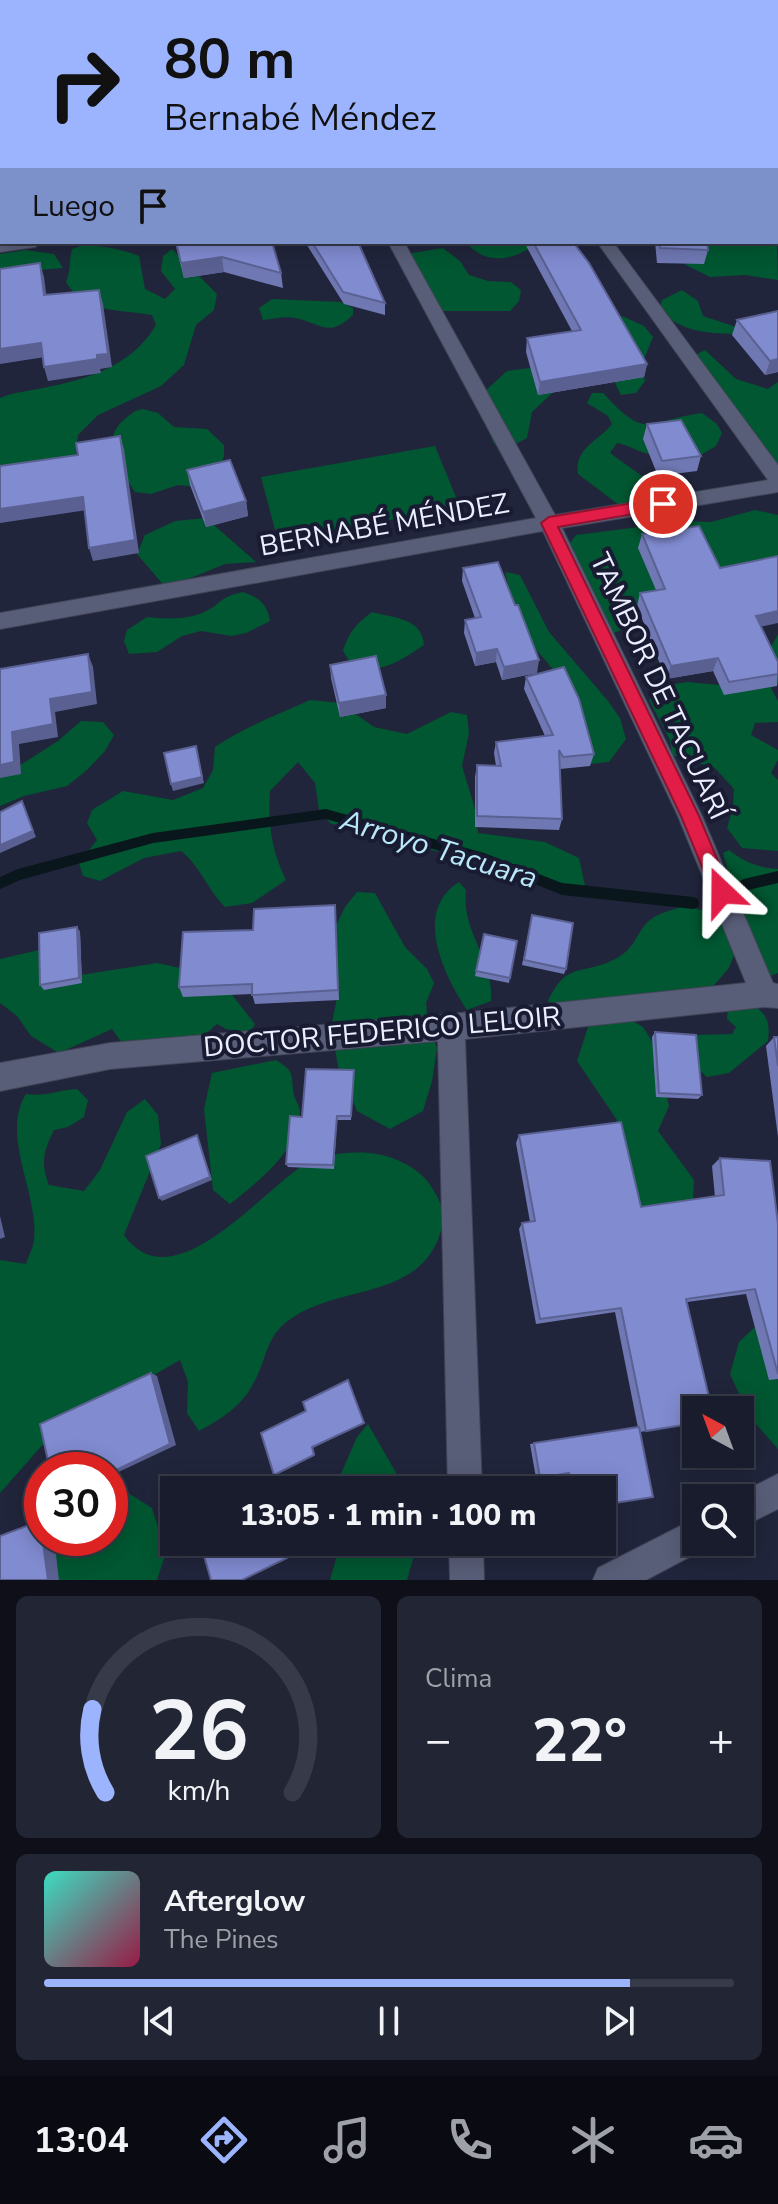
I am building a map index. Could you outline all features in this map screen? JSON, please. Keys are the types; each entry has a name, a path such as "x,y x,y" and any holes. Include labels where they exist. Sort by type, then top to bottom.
{"street":[{"path":"0,247 21,244"},
{"name":"TAMBOR DE TACUARÍ","path":"397,244 549,523 690,816 771,995"},
{"path":"606,244 778,482"},
{"name":"BERNABÉ MÉNDEZ","path":"0,621 778,482"},
{"name":"DOCTOR FEDERICO LELOIR","path":"0,1077 110,1056 451,1027 771,995"},
{"path":"451,1027 465,1476"},
{"path":"754,1504 778,1491"},
{"path":"610,1580 682,1542"},
{"path":"466,1556 467,1580"}],"green space":[{"path":"468,244 537,244 521,253 502,258 492,258"},
{"path":"682,244 777,244 778,280 745,275 710,277 686,265"},
{"path":"84,245 112,248 139,256 145,289 165,299 175,289 161,271 163,256 172,249 217,294 214,310 196,325 184,365 161,386 98,415 78,435 72,492 0,469 0,398 76,380 122,361 135,351 156,325 152,315 92,305 74,292 66,282 71,253 72,249"},
{"path":"443,248 460,261 469,275 488,281 511,282 521,290 519,301 510,311 439,311 409,259 412,253"},
{"path":"25,250 54,254 63,268 0,273 0,254"},
{"path":"682,290 698,301 703,316 736,327 736,334 695,330 659,311 662,300"},
{"path":"272,299 341,302 353,308 353,315 331,328 291,317 263,320 259,308"},
{"path":"622,316 644,326 653,337 642,364 645,381 636,393 621,395 615,383 624,372 613,319"},
{"path":"705,350 736,379 768,389 778,382 778,471 703,378 683,361"},
{"path":"538,367 562,384 532,412 527,438 508,448 494,444 484,419 485,391 507,371"},
{"path":"592,393 603,393 618,409 640,423 659,423 702,413 717,424 722,433 716,446 689,462 645,453 617,443 610,453 657,487 655,500 623,508 578,474 584,451 612,424 608,416 587,403"},
{"path":"143,409 158,413 174,427 207,429 224,445 218,474 198,487 178,485 151,494 135,492 118,464 112,445 118,427 132,413"},
{"path":"435,446 460,507 278,541 261,477"},
{"path":"755,510 778,515 778,609 708,570 711,549 707,539 678,542 659,587 642,604 640,622 614,633 562,554 576,535 686,521 711,522"},
{"path":"206,518 256,562 225,564 166,588 137,554 145,535 175,521"},
{"path":"505,572 520,575 549,632 620,718 626,739 609,762 580,765 556,673 529,641 511,607"},
{"path":"243,592 261,602 270,621 246,633 231,636 201,631 182,636 157,652 129,654 124,641 127,630 147,617 198,615 229,596"},
{"path":"372,612 412,624 422,636 424,645 399,661 382,667 353,667 343,651 354,629"},
{"path":"778,634 778,684 771,688 778,701 778,722 755,723 751,735 778,750 778,760 771,773 778,780 778,851 742,848 727,828 734,789 715,768 672,755 670,740 649,700 656,687 687,682 720,685 762,663"},
{"path":"310,700 340,703 374,727 407,734 451,712 467,715 469,733 462,766 476,812 478,833 545,842 579,858 586,890 541,886 465,857 331,824 319,810 315,783 298,762 270,791 272,837 286,880 252,903 225,907 181,851 144,858 100,881 83,876 79,863 97,840 87,823 92,810 123,791 173,800 203,788 213,770 215,747 249,727"},
{"path":"81,721 103,722 114,735 105,751 87,770 67,786 24,796 0,806 0,778 58,741"},
{"path":"729,850 752,864 778,869 778,973 770,976 749,952 723,853"},
{"path":"459,882 466,890 468,919 491,986 491,1001 467,1010 442,961 435,926 437,909 445,894"},
{"path":"357,892 375,893 405,947 427,969 434,983 426,1003 428,1025 437,1048 423,1111 390,1129 357,1111 338,1066 331,1028 339,988 328,942 345,907"},
{"path":"685,906 706,911 730,931 736,950 729,968 710,990 559,1012 548,1001 568,975 621,956 650,920"},
{"path":"39,950 55,957 74,976 157,963 180,968 189,983 229,991 255,1024 249,1034 217,1024 186,1051 134,1060 112,1029 59,1053 31,1036 17,1016 0,1003 0,959"},
{"path":"742,1001 756,1007 764,1015 768,1041 729,1073 707,1077 689,1061 693,1035 732,1034 736,1027 727,1019 728,1007"},
{"path":"627,1018 643,1027 655,1046 669,1106 658,1131 694,1180 692,1221 652,1219 620,1200 603,1143 617,1120 577,1061 588,1027"},
{"path":"276,1060 291,1075 300,1111 298,1127 285,1153 230,1204 213,1190 204,1109 212,1073"},
{"path":"77,1089 88,1100 84,1117 68,1127 54,1130 44,1157 49,1185 84,1191 100,1170 127,1112 145,1099 158,1115 161,1144 124,1235 144,1253 166,1257 191,1250 216,1236 304,1165 324,1157 348,1153 371,1153 400,1161 428,1182 440,1202 442,1213 437,1242 425,1260 392,1283 310,1308 283,1325 271,1340 248,1392 230,1412 215,1422 199,1431 187,1413 188,1382 180,1360 54,1432 36,1452 24,1452 24,1466 0,1493 0,1260 26,1264 33,1246 34,1222 17,1128 19,1110 26,1094"},
{"path":"758,1324 778,1344 778,1449 754,1422 754,1396 740,1396 730,1374 739,1342"},
{"path":"368,1424 398,1476 340,1476 357,1437"},
{"path":"128,1493 152,1508 160,1533 160,1556 165,1556 157,1580 51,1580 46,1561 48,1556 128,1556"},
{"path":"336,1556 414,1556 407,1580 330,1580"}],"building":[{"path":"176,244 273,244 281,273 222,257 181,263"},
{"path":"313,244 359,244 385,303 343,292"},
{"path":"534,244 575,244 589,263 647,364 540,382 527,338 581,330"},
{"path":"660,244 707,244 708,250 660,248"},
{"path":"40,263 44,295 99,290 108,354 97,355 97,359 44,367 41,343 0,349 0,269"},
{"path":"778,311 778,359 770,361 737,320"},
{"path":"681,420 701,456 662,461 647,424"},
{"path":"120,436 135,540 89,548 83,497 0,509 0,466 78,455 76,443"},
{"path":"230,460 246,501 203,512 187,470"},
{"path":"699,526 720,568 778,556 778,611 756,616 778,662 778,674 729,682 718,658 671,666 640,593 665,589 642,534"},
{"path":"498,562 539,660 504,667 497,649 476,653 465,620 481,617 463,568"},
{"path":"88,654 92,692 50,699 53,724 12,732 14,762 0,765 0,669"},
{"path":"376,656 386,695 339,703 330,665"},
{"path":"564,667 579,699 594,754 563,757 559,750 562,819 477,816 477,765 501,766 496,742 553,735 526,677"},
{"path":"196,746 202,777 171,784 164,753"},
{"path":"22,801 33,831 0,845 0,812"},
{"path":"335,905 338,990 252,995 252,984 179,987 183,932 253,930 254,909"},
{"path":"532,915 573,923 566,969 524,960"},
{"path":"77,927 79,978 40,985 39,933"},
{"path":"484,934 517,941 510,978 476,971"},
{"path":"655,1032 696,1035 702,1095 659,1093"},
{"path":"774,1037 778,1037 778,1066"},
{"path":"306,1069 354,1070 351,1116 337,1116 333,1165 286,1164 290,1116 302,1117"},
{"path":"621,1122 641,1207 724,1195 720,1158 770,1161 778,1224 778,1374 755,1289 686,1299 709,1396 682,1396 682,1425 646,1431 621,1308 540,1319 522,1223 535,1221 519,1135"},
{"path":"197,1135 210,1177 159,1198 146,1156"},
{"path":"151,1373 170,1444 128,1464 128,1452 46,1452 40,1424"},
{"path":"348,1380 364,1423 312,1447 314,1455 274,1475 261,1433 306,1411 303,1402"},
{"path":"639,1427 653,1497 616,1503 616,1476 570,1476 569,1473 540,1476 534,1443"},
{"path":"24,1527 24,1556 45,1556 48,1580 0,1580 0,1536"},
{"path":"204,1556 287,1558 242,1580 211,1580"}],"waterway":[{"name":"Arroyo Tacuara","path":"0,883 18,875 153,838 326,814 484,858 562,889 693,903"},
{"name":"Arroyo Tacuara","path":"744,885 778,877"}],"route":[{"path":"663,504 549,523 690,816 722,892"}]}
